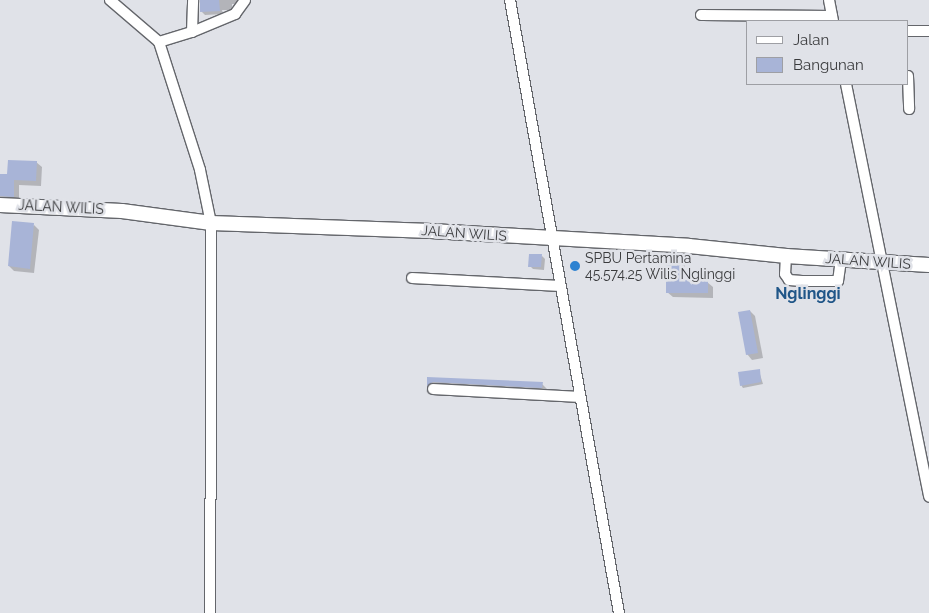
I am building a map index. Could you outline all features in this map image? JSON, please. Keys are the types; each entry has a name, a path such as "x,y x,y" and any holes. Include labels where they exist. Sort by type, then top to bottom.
{"main road":[{"name":"JALAN WILIS","path":"0,205 122,210 211,223 299,224 689,246 786,256 884,263 929,264"}],"street":[{"path":"110,0 159,42 200,170 211,223 210,613"},
{"path":"192,32 193,0"},
{"path":"159,42 192,32 235,14 245,0"},
{"path":"510,0 619,613"},
{"path":"701,15 833,19 829,0"},
{"path":"909,31 929,31"},
{"path":"846,85 884,263 929,497"},
{"path":"908,85 909,109"},
{"path":"786,256 786,274 789,280 802,281 838,281 841,260"},
{"path":"412,278 560,286"},
{"path":"433,389 580,396"}],"building":[{"path":"200,0 219,0 220,11 200,12"},
{"path":"8,160 37,161 36,181 14,180 14,197 0,196 0,174 7,174"},
{"path":"12,221 34,223 30,269 8,266"},
{"path":"529,254 542,254 541,267 528,267"},
{"path":"666,257 680,257 680,280 708,281 708,293 666,293"},
{"path":"750,310 758,353 746,355 738,312"},
{"path":"760,369 761,382 740,386 738,372"},
{"path":"427,377 543,382 542,388 433,382 427,386"}],"place":[{"name":"SPBU Pertamina 45.574.25 Wilis Nglinggi","path":"575,266"}],"district":[{"name":"Nglinggi","path":"808,294"}]}
